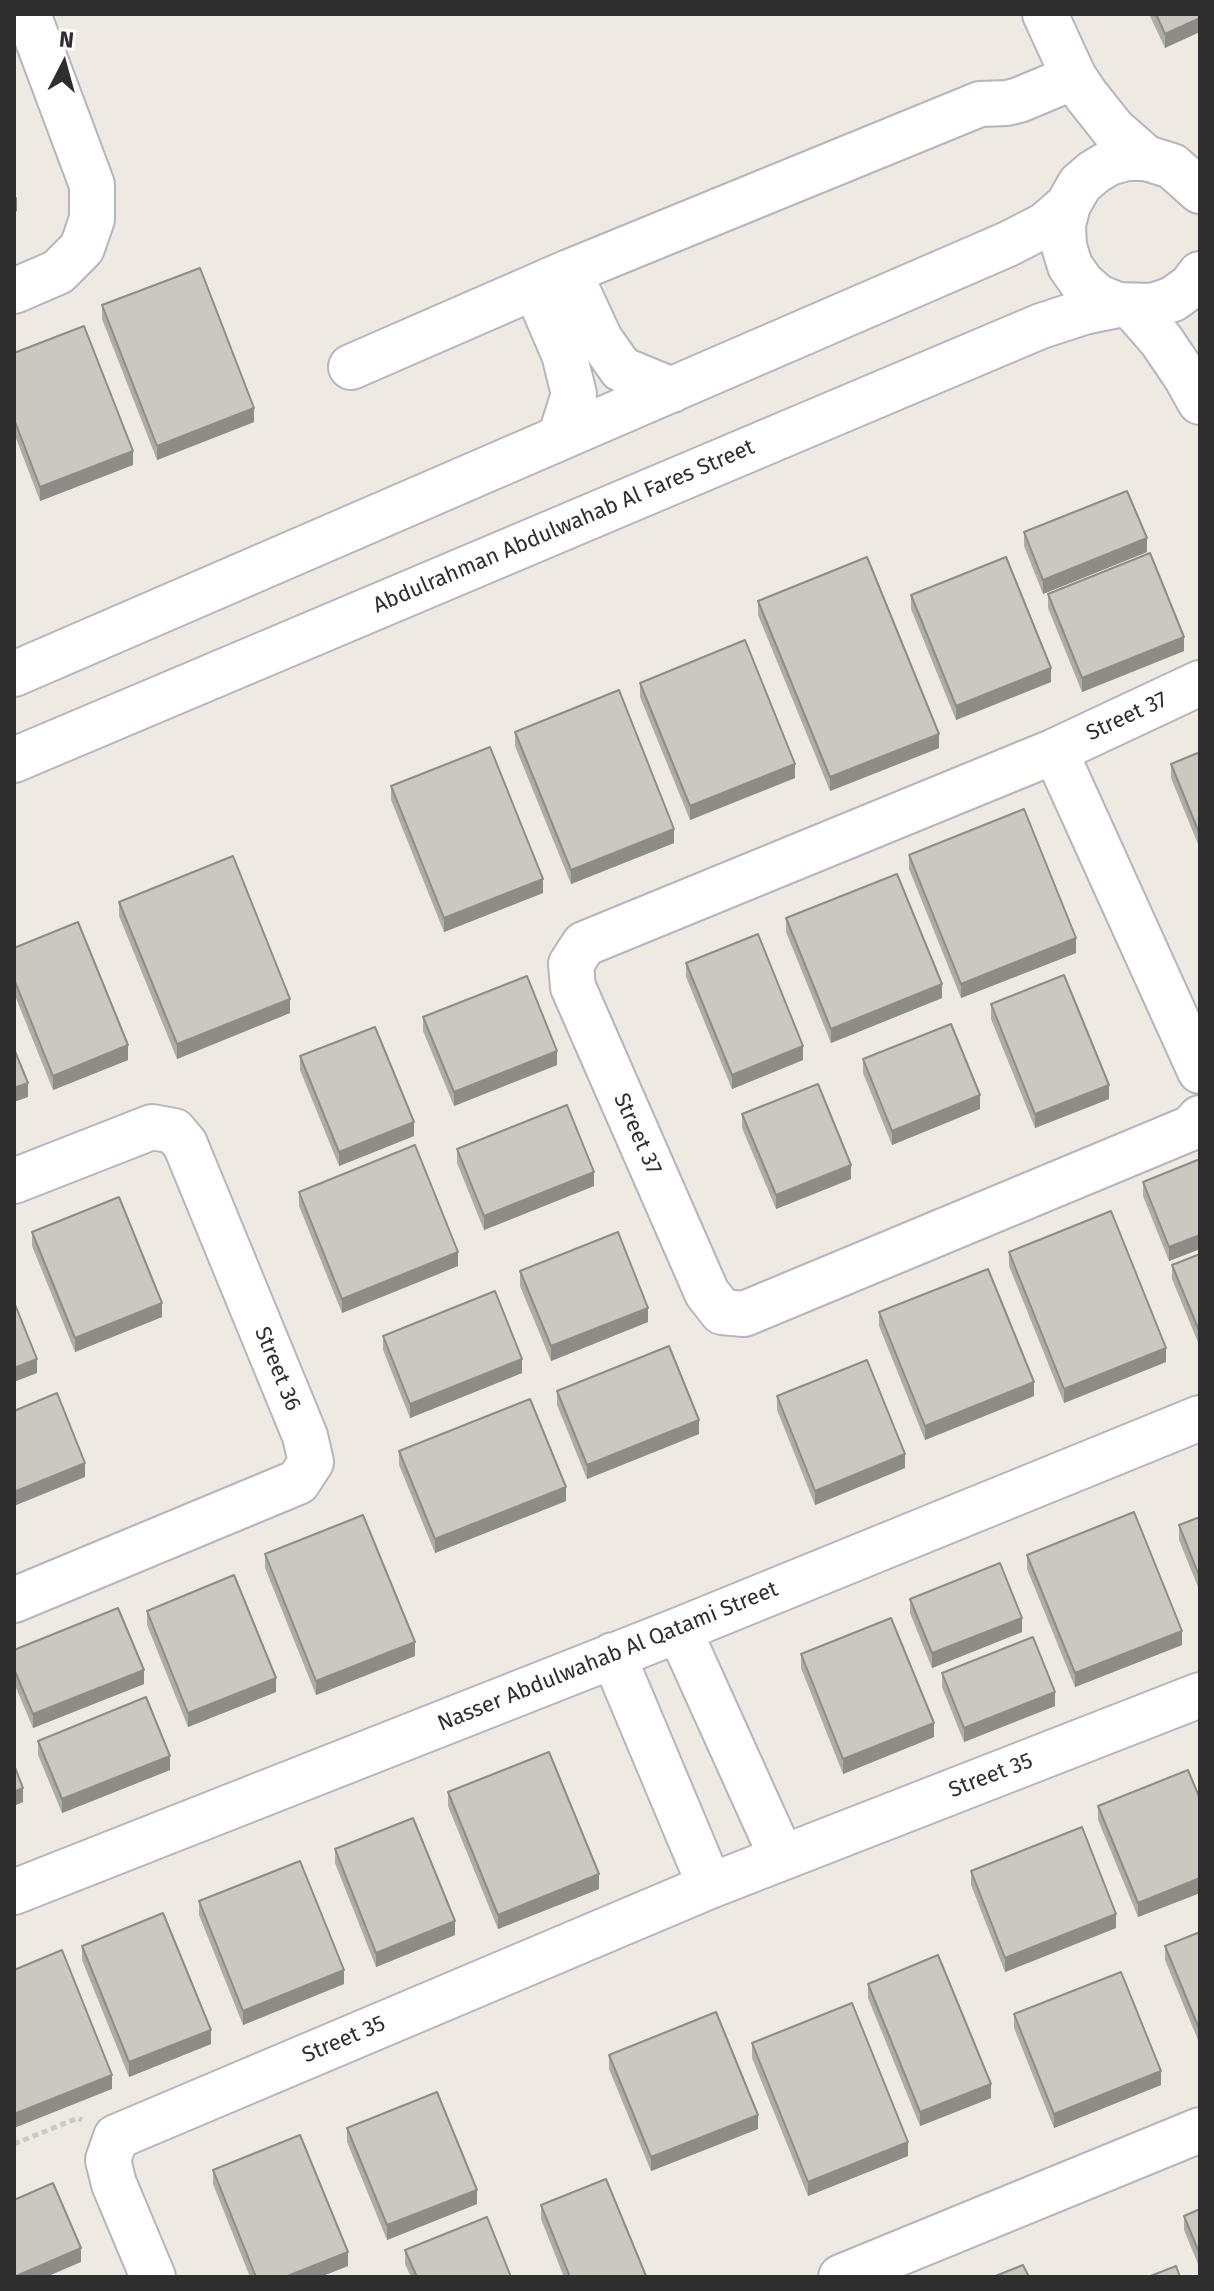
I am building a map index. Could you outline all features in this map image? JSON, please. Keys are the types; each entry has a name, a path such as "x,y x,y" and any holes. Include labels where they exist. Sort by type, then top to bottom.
{"street":[{"path":"14,291 58,272 82,248 92,219 92,185 28,14"},
{"path":"351,367 552,279 980,104 1019,100 1060,47"},
{"path":"1060,47 1113,129 1151,159 1172,166 1187,176 1200,191"},
{"path":"1060,47 1081,109 1084,141 1074,194 1063,225 1064,246 1070,266 1082,283 1098,297 1125,306 1161,340 1200,402"},
{"path":"14,674 1008,244 1045,225 1094,172 1109,163 1127,158 1200,157"},
{"path":"552,279 621,369 672,390"},
{"path":"552,279 574,394 560,438"},
{"path":"1195,280 1200,381"},
{"name":"Abdulrahman Abdulwahab Al Fares Street","path":"14,760 1041,326 1084,312 1125,306 1153,306 1173,299 1195,280"},
{"name":"Street 37","path":"1200,683 1055,751 584,944 571,964 573,987 707,1293 722,1312 744,1314 1191,1128 1200,1118"},
{"path":"1055,751 1200,1071"},
{"name":"Street 36","path":"14,1181 152,1127 174,1131 185,1144 305,1436 311,1462 298,1482 14,1600"},
{"name":"Nasser Abdulwahab Al Qatami Street","path":"14,1892 679,1630 1200,1418"},
{"path":"679,1630 782,1858"},
{"path":"613,1655 710,1886"},
{"name":"Street 35","path":"116,2137 710,1886 1200,1695"},
{"path":"841,2277 1200,2130"},
{"path":"116,2137 108,2160 114,2184 153,2277"}],"path":[{"path":"14,2144 78,2118 116,2137"}],"building":[{"path":"1156,14 1200,14 1200,18 1165,34"},
{"path":"200,268 254,408 157,446 102,305"},
{"path":"84,326 133,451 40,487 14,419 14,353"},
{"path":"1127,491 1147,538 1043,580 1024,532"},
{"path":"1150,553 1184,637 1082,678 1048,594"},
{"path":"867,557 939,734 830,777 758,601"},
{"path":"1006,557 1051,668 956,706 911,595"},
{"path":"745,640 795,764 690,806 640,683"},
{"path":"619,690 674,829 571,870 515,732"},
{"path":"490,747 543,879 444,918 391,786"},
{"path":"1200,752 1200,835 1171,764"},
{"path":"1024,809 1076,938 961,984 909,855"},
{"path":"233,856 290,999 177,1044 119,902"},
{"path":"897,874 942,984 831,1029 786,918"},
{"path":"78,922 128,1045 53,1076 14,979 14,948"},
{"path":"758,934 803,1046 732,1075 686,963"},
{"path":"1064,975 1109,1085 1035,1114 991,1004"},
{"path":"527,976 557,1051 454,1092 423,1017"},
{"path":"951,1024 980,1095 892,1131 863,1059"},
{"path":"375,1027 414,1122 339,1152 300,1056"},
{"path":"14,1049 28,1083 14,1088"},
{"path":"818,1084 851,1165 776,1195 742,1114"},
{"path":"567,1105 594,1172 484,1216 457,1149"},
{"path":"415,1145 458,1252 342,1299 299,1192"},
{"path":"1200,1159 1200,1235 1169,1247 1143,1182"},
{"path":"119,1197 162,1303 75,1338 32,1232"},
{"path":"1111,1211 1166,1348 1064,1389 1009,1252"},
{"path":"618,1232 648,1308 551,1346 520,1271"},
{"path":"1200,1254 1200,1333 1172,1265"},
{"path":"988,1269 1034,1382 925,1426 879,1312"},
{"path":"495,1291 522,1359 410,1404 383,1336"},
{"path":"14,1302 37,1359 14,1368"},
{"path":"669,1346 699,1420 587,1465 557,1391"},
{"path":"867,1360 905,1454 815,1491 777,1396"},
{"path":"57,1393 85,1463 14,1492 14,1411"},
{"path":"530,1399 566,1487 435,1539 399,1451"},
{"path":"1134,1512 1182,1631 1075,1673 1027,1555"},
{"path":"363,1515 415,1642 316,1681 265,1554"},
{"path":"1200,1517 1200,1578 1179,1525"},
{"path":"1000,1563 1022,1618 932,1653 910,1599"},
{"path":"234,1575 276,1678 188,1713 147,1611"},
{"path":"118,1608 144,1670 33,1714 14,1669 14,1650"},
{"path":"891,1618 934,1723 843,1759 801,1654"},
{"path":"1033,1637 1055,1692 964,1728 942,1673"},
{"path":"146,1697 170,1756 62,1799 38,1741"},
{"path":"549,1752 599,1874 498,1915 448,1792"},
{"path":"14,1765 23,1788 14,1792"},
{"path":"1188,1770 1200,1799 1200,1878 1138,1903 1098,1806"},
{"path":"413,1818 455,1921 376,1953 335,1849"},
{"path":"1082,1827 1116,1914 1005,1958 971,1871"},
{"path":"300,1861 344,1970 243,2011 199,1901"},
{"path":"163,1913 211,2030 129,2062 82,1946"},
{"path":"1200,1932 1200,2031 1165,1946"},
{"path":"62,1950 112,2075 14,2114 14,1970"},
{"path":"938,1955 991,2084 920,2112 868,1984"},
{"path":"1121,1972 1161,2071 1054,2114 1014,2014"},
{"path":"852,2003 908,2142 808,2182 752,2043"},
{"path":"716,2012 758,2115 651,2157 609,2055"},
{"path":"437,2092 477,2190 387,2225 347,2128"},
{"path":"300,2135 348,2252 285,2277 256,2277 213,2170"},
{"path":"606,2179 646,2276 570,2277 541,2205"},
{"path":"53,2183 81,2248 14,2277 14,2200"},
{"path":"1200,2209 1200,2255 1184,2216"},
{"path":"487,2217 511,2277 417,2277 405,2250"},
{"path":"1023,2265 1029,2277 993,2277"},
{"path":"1176,2266 1180,2277 1148,2277"}]}
